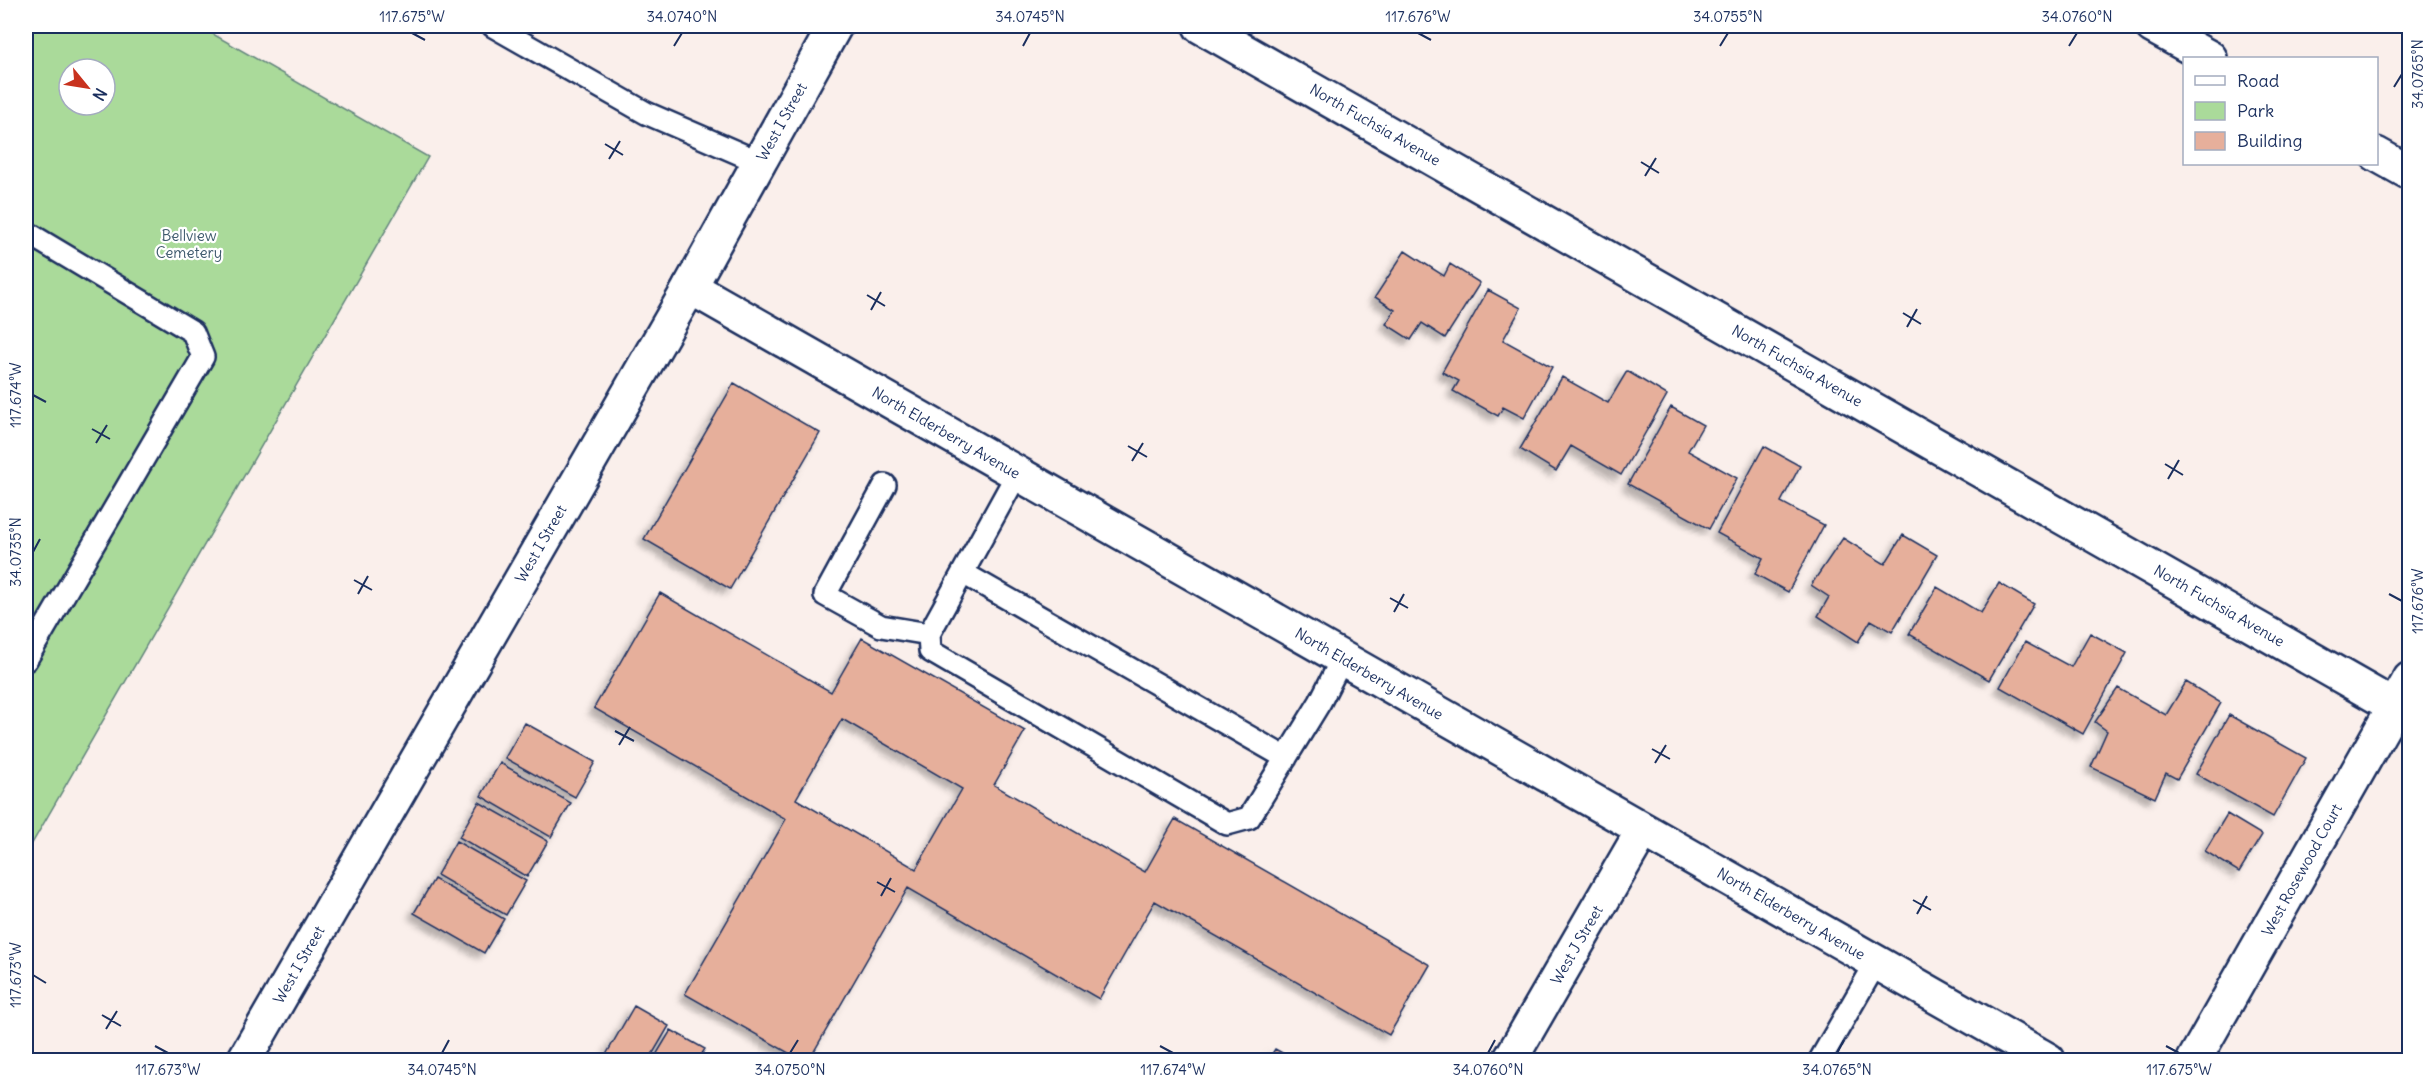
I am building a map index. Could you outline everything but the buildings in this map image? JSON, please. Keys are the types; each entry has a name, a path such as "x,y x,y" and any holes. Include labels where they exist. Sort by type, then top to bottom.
{"street":[{"name":"West I Street","path":"244,1060 690,287 835,26"},
{"name":"North Fuchsia Avenue","path":"1200,26 2402,693"},
{"path":"2152,26 2208,57"},
{"path":"2378,155 2409,172"},
{"name":"North Elderberry Avenue","path":"690,287 2048,1060"},
{"name":"West Rosewood Court","path":"2194,1060 2402,693"},
{"name":"West J Street","path":"1510,1060 1643,830"}],"lane":[{"path":"493,26 646,113 759,162"},
{"path":"26,232 193,332 203,357 26,660"},
{"path":"1017,474 928,634 930,651 1227,824 1249,818 1320,702 1342,659"},
{"path":"885,485 825,595 881,626 928,634"},
{"path":"963,573 1286,758"},
{"path":"1820,1060 1876,963"}],"green space":[{"name":"Bellview Cemetery","path":"26,26 199,26 428,157 26,854"}]}
